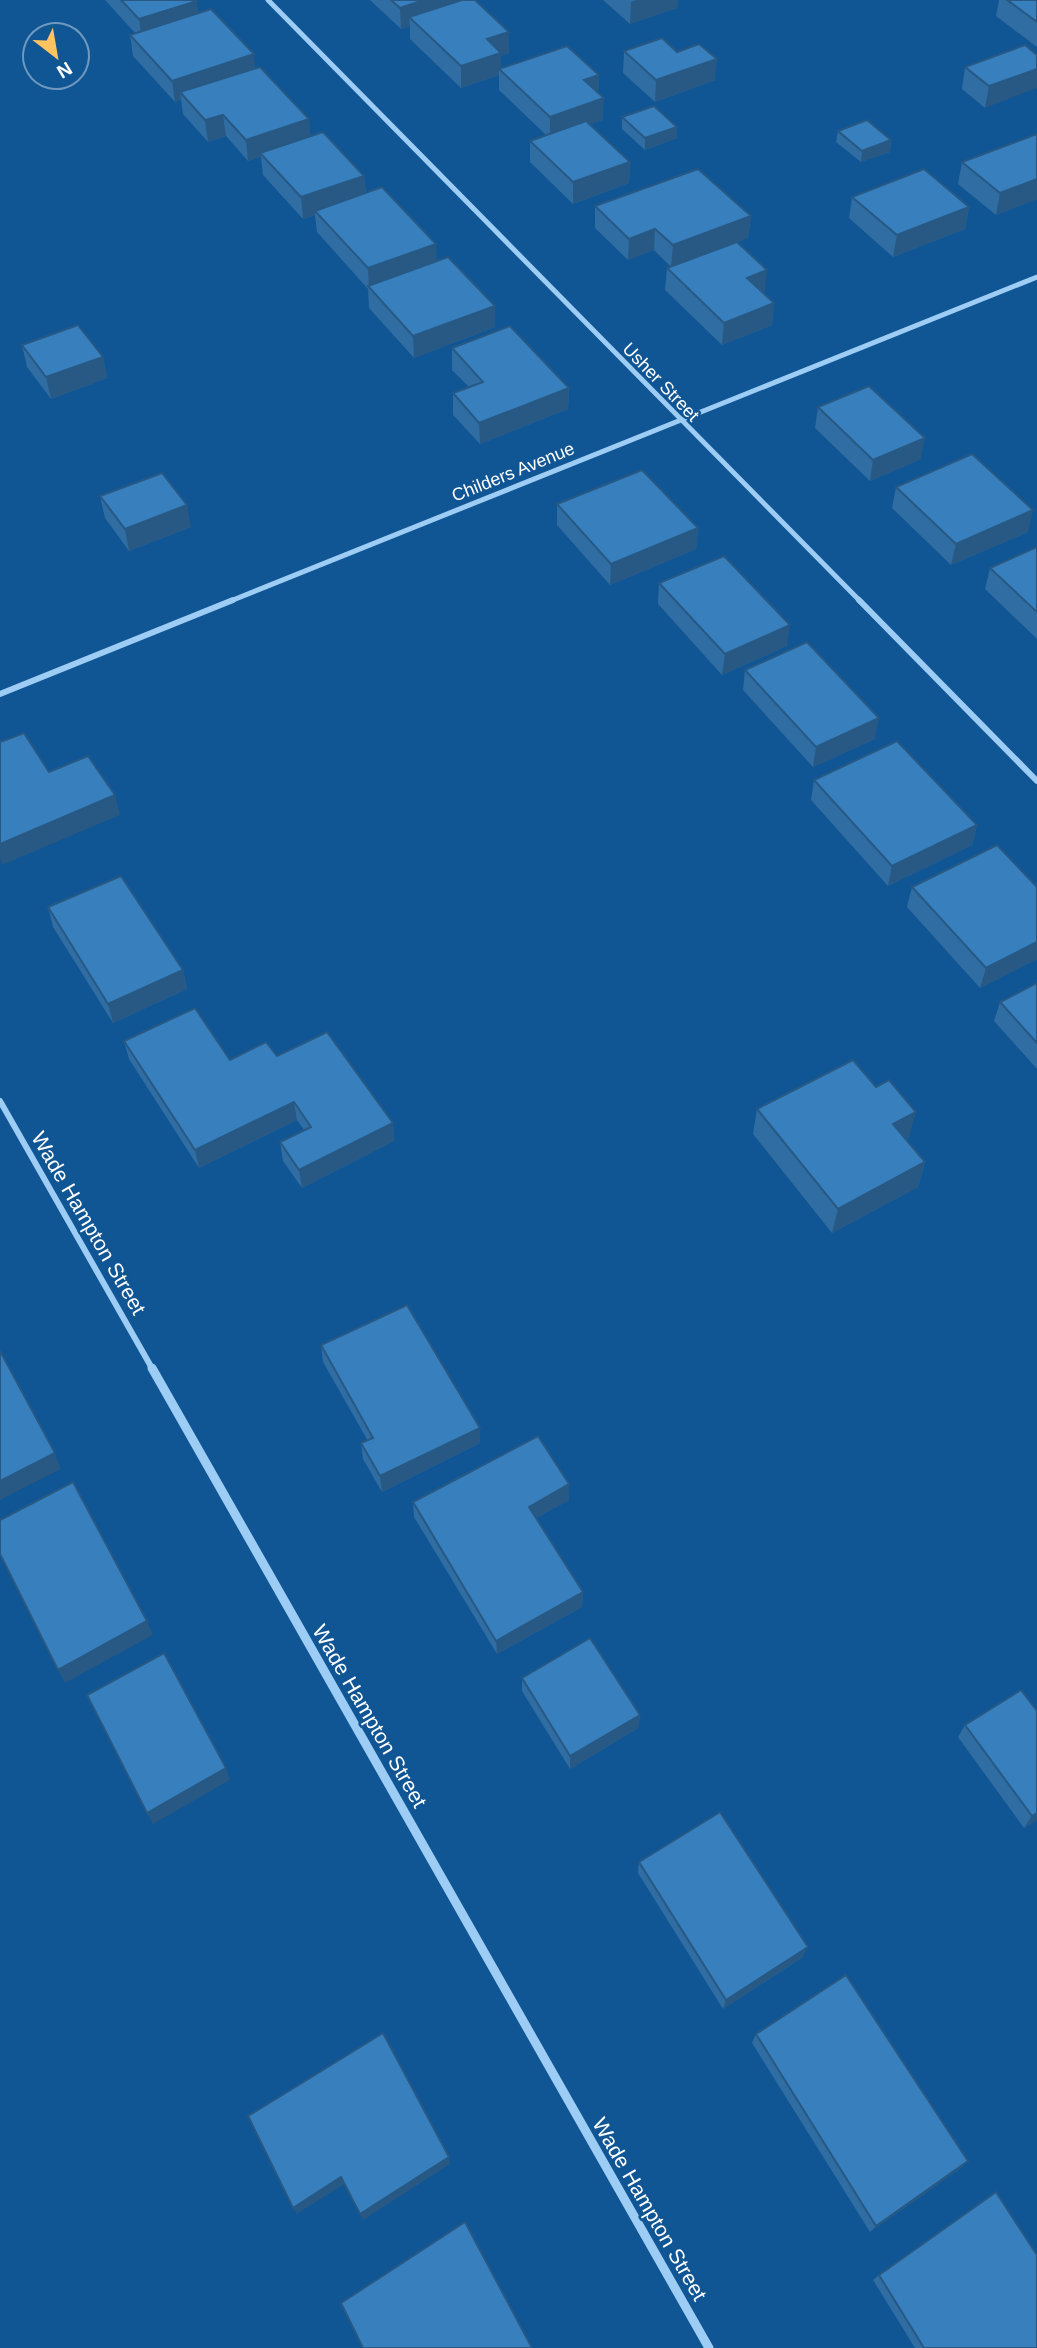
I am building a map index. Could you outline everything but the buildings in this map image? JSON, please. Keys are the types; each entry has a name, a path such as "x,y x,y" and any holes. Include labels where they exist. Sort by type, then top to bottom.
{"street":[{"name":"Usher Street","path":"268,0 1037,781"},
{"name":"Childers Avenue","path":"0,694 1037,277"},
{"name":"Wade Hampton Street","path":"0,1101 709,2348"}]}
